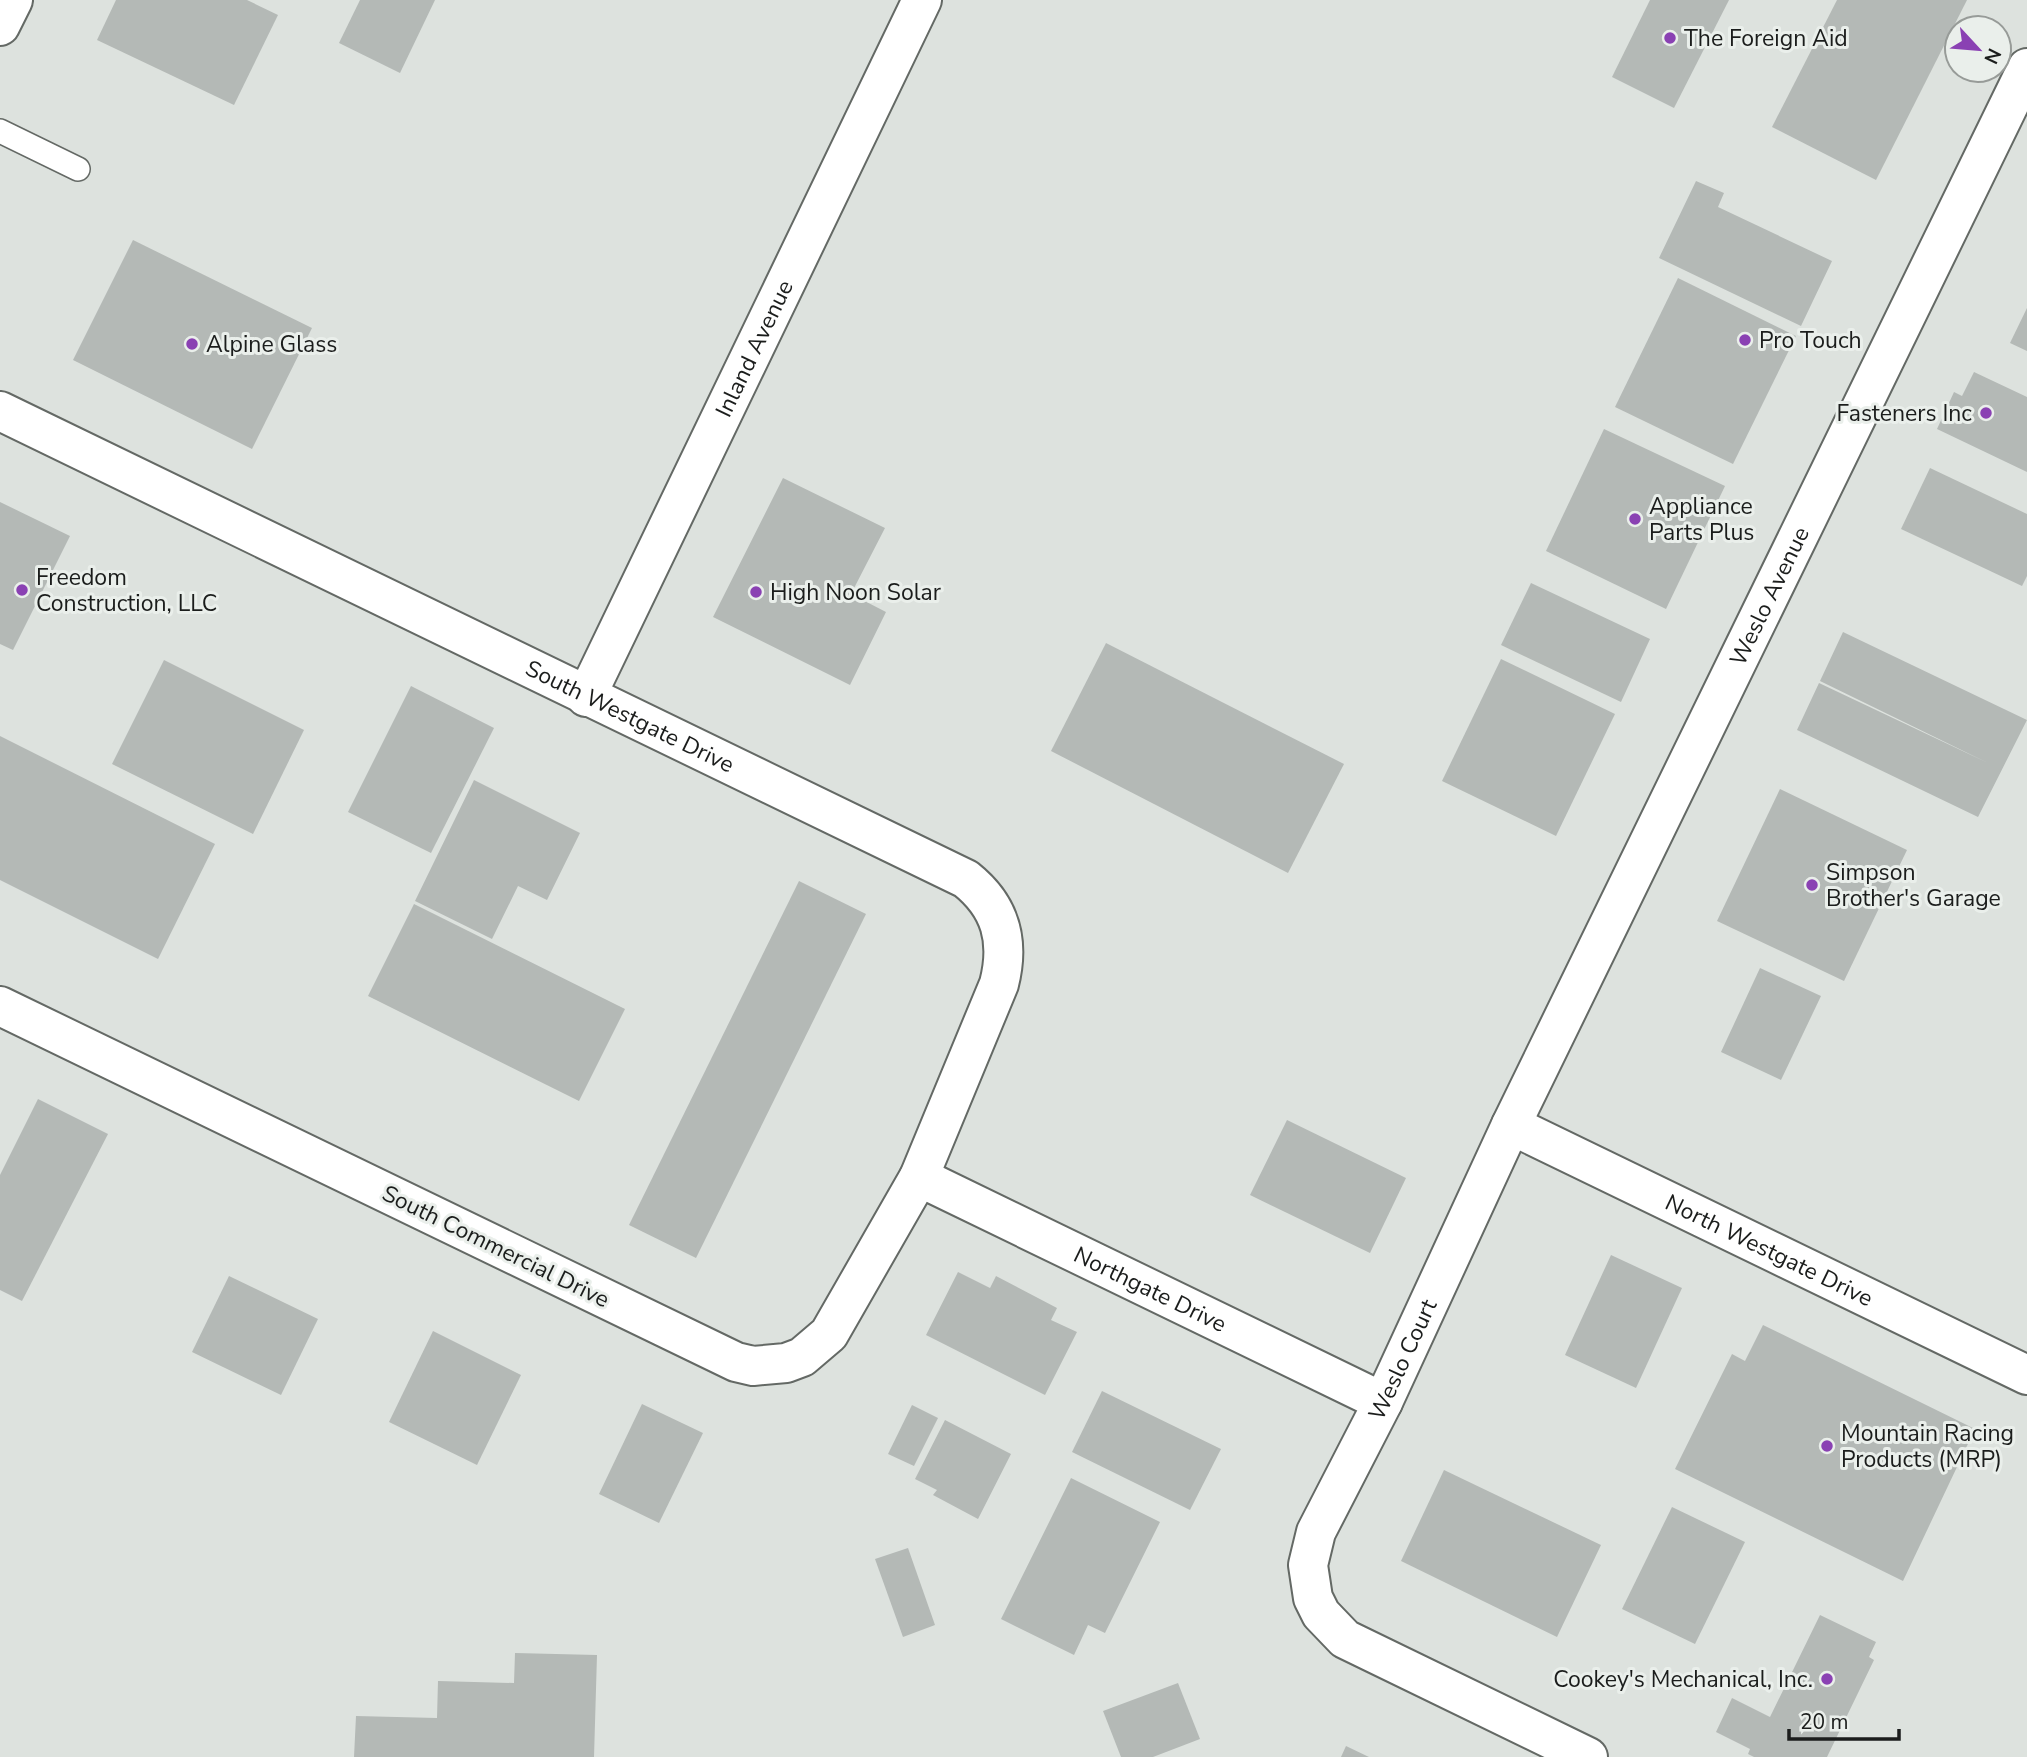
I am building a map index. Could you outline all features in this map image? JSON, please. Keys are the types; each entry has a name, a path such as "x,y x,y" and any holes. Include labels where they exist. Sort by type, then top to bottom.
{"street":[{"path":"0,26 13,0"},
{"name":"Inland Avenue","path":"586,697 922,0"},
{"name":"Weslo Avenue","path":"1511,1125 2027,68"},
{"name":"South Westgate Drive","path":"0,411 966,879 992,905 1000,921 1005,942 1005,963 999,984 919,1177"},
{"name":"South Commercial Drive","path":"0,1006 729,1359 753,1366 786,1363 802,1357 829,1334 919,1177"},
{"name":"North Westgate Drive","path":"1511,1125 2027,1375"},
{"name":"Weslo Court","path":"1511,1125 1383,1402 1311,1548 1309,1582 1321,1614 1345,1639 1588,1757"},
{"name":"Northgate Drive","path":"919,1177 1383,1402"}],"lane":[{"path":"0,131 78,169"}],"building":[{"path":"116,0 247,0 278,15 234,105 97,40"},
{"path":"360,0 435,0 400,73 339,43"},
{"name":"The Foreign Aid","path":"1650,0 1729,0 1674,108 1612,77"},
{"path":"1837,0 1967,0 1960,14 1943,14 1943,47 1876,180 1772,127"},
{"path":"1696,181 1724,193 1718,207 1832,261 1801,326 1659,258"},
{"name":"Alpine Glass","path":"133,240 312,328 252,449 73,360"},
{"path":"1678,278 1796,336 1733,464 1615,407"},
{"path":"2027,308 2027,351 2010,343"},
{"name":"Fasteners Inc","path":"1974,372 2027,397 2027,472 1937,429 1954,392 1962,396"},
{"name":"Appliance Parts Plus","path":"1604,429 1725,486 1666,609 1546,551"},
{"path":"1930,468 2027,514 2027,576 2022,586 1901,529"},
{"path":"783,478 885,528 851,594 886,612 850,685 713,617"},
{"name":"Freedom Construction, LLC","path":"0,502 70,536 13,650 0,644"},
{"path":"1531,583 1650,639 1621,702 1501,645"},
{"path":"1843,632 2027,720 1978,817 1797,730 1819,683 1988,763 1820,681"},
{"path":"1106,643 1344,764 1288,873 1051,751"},
{"path":"1501,659 1615,714 1556,836 1442,781"},
{"path":"164,660 304,730 253,834 112,764"},
{"path":"411,686 494,728 431,853 348,812"},
{"path":"0,736 215,844 158,959 0,880"},
{"path":"474,780 580,833 547,900 518,886 492,939 415,901"},
{"name":"Simpson Brother's Garage","path":"1780,789 1907,850 1844,981 1717,921"},
{"path":"799,881 866,914 696,1258 629,1225"},
{"path":"414,904 625,1009 579,1101 368,996"},
{"path":"1760,968 1821,996 1781,1080 1721,1052"},
{"path":"38,1099 108,1134 22,1301 0,1290 0,1175"},
{"path":"1287,1120 1406,1178 1370,1253 1250,1195"},
{"path":"1611,1255 1682,1288 1636,1388 1565,1355"},
{"path":"958,1272 990,1288 996,1276 1057,1308 1051,1320 1077,1332 1045,1395 926,1335"},
{"path":"229,1276 318,1319 281,1395 192,1352"},
{"name":"Mountain Racing Products (MRP)","path":"1763,1325 1975,1429 1903,1581 1675,1469 1732,1354 1745,1361"},
{"path":"433,1331 521,1375 477,1465 389,1422"},
{"path":"1102,1391 1221,1449 1190,1510 1072,1452"},
{"path":"642,1404 703,1433 659,1523 599,1494"},
{"path":"912,1405 938,1418 914,1466 888,1454"},
{"path":"945,1420 1011,1454 978,1519 933,1495 937,1490 915,1479"},
{"path":"1444,1470 1601,1545 1557,1637 1401,1561"},
{"path":"1071,1478 1160,1522 1105,1633 1088,1625 1074,1655 1001,1619"},
{"path":"1672,1507 1745,1542 1695,1644 1622,1609"},
{"path":"908,1548 935,1625 903,1637 875,1559"},
{"name":"Cookey's Mechanical, Inc.","path":"1820,1615 1876,1642 1869,1657 1874,1660 1827,1757 1754,1757 1748,1754 1750,1749 1716,1732 1732,1698 1770,1717"},
{"path":"515,1653 597,1655 594,1757 354,1757 356,1716 437,1718 438,1681 514,1683"},
{"path":"1178,1683 1200,1739 1153,1757 1121,1757 1103,1711"},
{"path":"1346,1746 1369,1757 1341,1757"}],"place":[{"name":"The Foreign Aid","path":"1670,38"},
{"name":"Pro Touch","path":"1745,340"},
{"name":"Alpine Glass","path":"192,344"},
{"name":"Fasteners Inc","path":"1986,413"},
{"name":"Appliance Parts Plus","path":"1635,519"},
{"name":"Freedom Construction, LLC","path":"22,590"},
{"name":"High Noon Solar","path":"756,592"},
{"name":"Simpson Brother's Garage","path":"1812,885"},
{"name":"Mountain Racing Products (MRP)","path":"1827,1446"},
{"name":"Cookey's Mechanical, Inc.","path":"1827,1679"}]}
